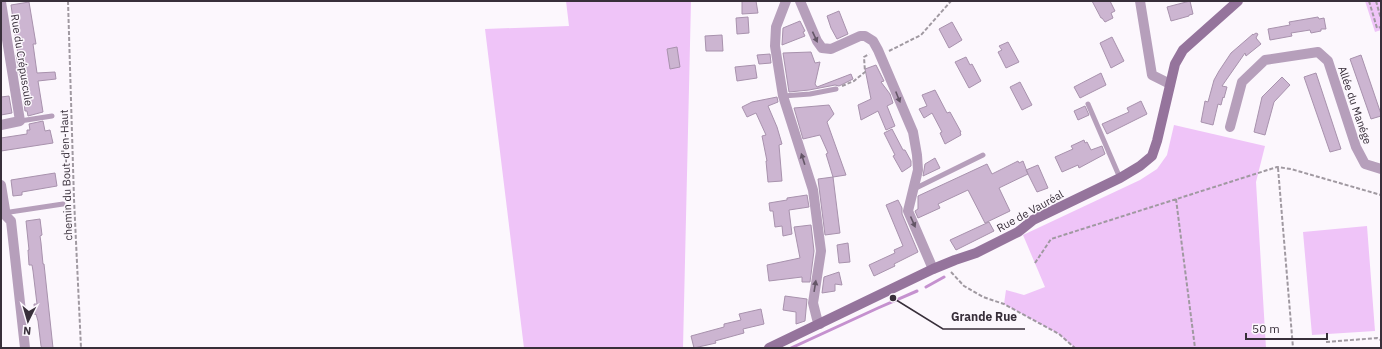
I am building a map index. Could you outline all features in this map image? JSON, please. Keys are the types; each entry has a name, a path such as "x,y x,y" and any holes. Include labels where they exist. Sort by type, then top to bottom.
{"main road":[{"name":"Rue de Vauréal","path":"770,348 933,269 976,253 1011,236 1034,220 1120,178 1140,166 1152,156 1157,141 1175,64 1183,50 1194,38 1238,1"}],"street":[{"path":"786,1 776,27 775,46 783,96 813,190 821,251 813,303 817,319 820,324"},
{"path":"800,1 817,41 822,48 830,49 860,36 866,36 873,41 878,50 913,132 918,170 908,211 933,269"},
{"path":"1140,1 1152,75 1170,84"},
{"name":"Rue du Crépuscule","path":"1,2 3,37 20,121 1,125"},
{"name":"Allée du Manége","path":"1230,127 1242,82 1265,60 1318,52 1328,61 1359,153 1365,164 1381,169"},
{"path":"1,185 3,215 11,221 25,348"}],"lane":[{"path":"783,96 836,90"},
{"path":"1088,104 1120,178"},
{"name":"Rue du Crépuscule","path":"20,121 52,116"},
{"path":"914,189 983,155"},
{"path":"3,215 10,212 63,204"}],"path":[{"name":"chemin du Bout-d'en-Haut","path":"68,1 74,199 81,348"},
{"path":"891,50 921,35 951,1"},
{"path":"1369,1 1377,28 1381,26"},
{"path":"1376,1 1381,19"},
{"path":"836,90 854,81 865,72 864,57 878,50"},
{"path":"1278,167 1293,348"},
{"path":"1035,263 1051,239 1278,167 1291,169 1381,195"},
{"path":"1176,199 1195,348"},
{"path":"944,264 964,286 983,296 1004,304 1059,334 1075,348"},
{"path":"1326,342 1376,338 1381,340"}],"shaded area":[{"path":"566,1 691,1 683,348 524,348 485,29 569,26"},
{"path":"1365,1 1381,1 1381,30 1375,32"},
{"path":"1174,125 1265,146 1256,182 1266,348 1075,348 1059,334 1004,304 1006,290 1024,295 1045,287 1023,235 1140,180 1157,169 1167,155"},
{"path":"1367,226 1375,331 1312,335 1303,232"}],"building":[{"path":"742,1 756,1 758,13 742,14"},
{"path":"1092,1 1110,1 1115,11 1111,13 1113,18 1105,22 1101,18"},
{"path":"1190,1 1193,14 1171,21 1167,7"},
{"path":"29,2 36,44 33,44 37,73 55,72 56,79 38,81 43,112 28,116 27,111 25,111 21,77 16,55 18,55 11,5"},
{"path":"839,11 848,34 837,39 827,16"},
{"path":"748,17 749,33 737,34 736,18"},
{"path":"1318,17 1319,19 1324,18 1326,29 1321,29 1321,31 1311,33 1310,30 1291,33 1292,36 1270,40 1268,29 1290,25 1289,22"},
{"path":"800,21 805,31 803,32 805,36 782,45 783,28"},
{"path":"952,22 962,40 949,48 939,29"},
{"path":"1256,33 1258,34 1256,38 1261,44 1246,56 1245,53 1222,86 1227,87 1221,105 1218,104 1213,125 1201,122 1205,101 1208,102 1214,80 1219,71 1231,53"},
{"path":"722,35 723,51 706,51 705,36"},
{"path":"1112,37 1124,61 1111,68 1100,43"},
{"path":"1008,42 1019,62 1006,68 998,52 1002,50 999,46"},
{"path":"677,47 680,67 670,69 667,49"},
{"path":"811,52 815,63 820,62 815,84 817,87 851,74 853,79 839,86 835,85 789,92 783,53"},
{"path":"770,54 771,63 759,64 757,55"},
{"path":"1361,55 1381,114 1381,116 1371,119 1350,59"},
{"path":"966,57 970,65 972,64 981,81 969,88 955,62"},
{"path":"755,65 757,78 737,81 735,67"},
{"path":"876,65 884,81 881,82 890,94 893,103 887,106 895,126 886,130 878,111 861,120 858,105 871,99 865,69"},
{"path":"1101,73 1106,85 1080,98 1074,87"},
{"path":"1316,73 1341,149 1330,152 1304,77"},
{"path":"1282,77 1290,85 1274,102 1265,135 1254,132 1262,97"},
{"path":"1020,82 1032,105 1022,110 1010,87"},
{"path":"935,90 947,113 950,112 961,132 961,135 945,144 940,133 942,132 932,113 924,118 919,109 927,106 922,95"},
{"path":"9,96 12,113 1,115 1,97"},
{"path":"777,97 778,102 768,106 782,144 779,145 782,181 768,182 767,161 762,136 766,135 756,113 747,117 742,107 752,102"},
{"path":"1141,101 1147,114 1107,134 1102,124 1129,112 1127,108"},
{"path":"829,105 834,114 827,122 846,175 833,177 826,154 828,153 820,135 803,139 794,108"},
{"path":"1085,106 1089,115 1078,120 1074,111"},
{"path":"43,121 45,131 50,130 53,143 1,151 1,138 27,134 27,130 30,130 29,124"},
{"path":"892,129 903,150 905,150 911,161 911,166 902,172 893,156 895,155 884,133"},
{"path":"1084,140 1085,143 1087,142 1091,150 1102,146 1105,154 1079,168 1078,165 1062,172 1055,157 1073,149 1071,146"},
{"path":"935,158 940,168 923,176 925,164"},
{"path":"1018,161 1019,163 1023,161 1028,174 999,188 1010,211 985,223 968,190 938,204 940,208 918,218 915,211 918,209 918,196 987,164 992,174"},
{"path":"1038,165 1048,188 1037,192 1026,170"},
{"path":"55,173 57,186 22,192 22,195 13,196 11,180"},
{"path":"833,177 840,233 825,235 818,179"},
{"path":"807,195 809,207 789,210 792,234 783,236 782,226 775,227 773,211 770,211 769,203"},
{"path":"898,200 902,208 902,214 918,252 894,264 895,266 874,276 869,265 895,253 894,250 903,246 886,205"},
{"path":"40,219 42,235 40,236 53,348 42,348 41,346 38,321 36,314 35,315 34,304 37,304 33,271 32,265 29,265 26,221"},
{"path":"989,222 994,231 956,250 950,240"},
{"path":"811,225 814,251 810,282 802,282 802,277 769,281 767,265 800,258 794,227"},
{"path":"848,243 850,262 839,263 837,245"},
{"path":"839,272 842,285 835,284 835,291 822,293 824,277"},
{"path":"785,296 807,299 805,321 796,324 796,312 783,310"},
{"path":"761,309 764,324 743,329 744,333 715,341 716,343 694,348 691,336 724,327 724,324 741,320 739,314"}],"waterway":[{"path":"926,287 944,277"},
{"path":"791,348 917,291"}],"place":[{"name":"Grande Rue","path":"893,298"}]}
